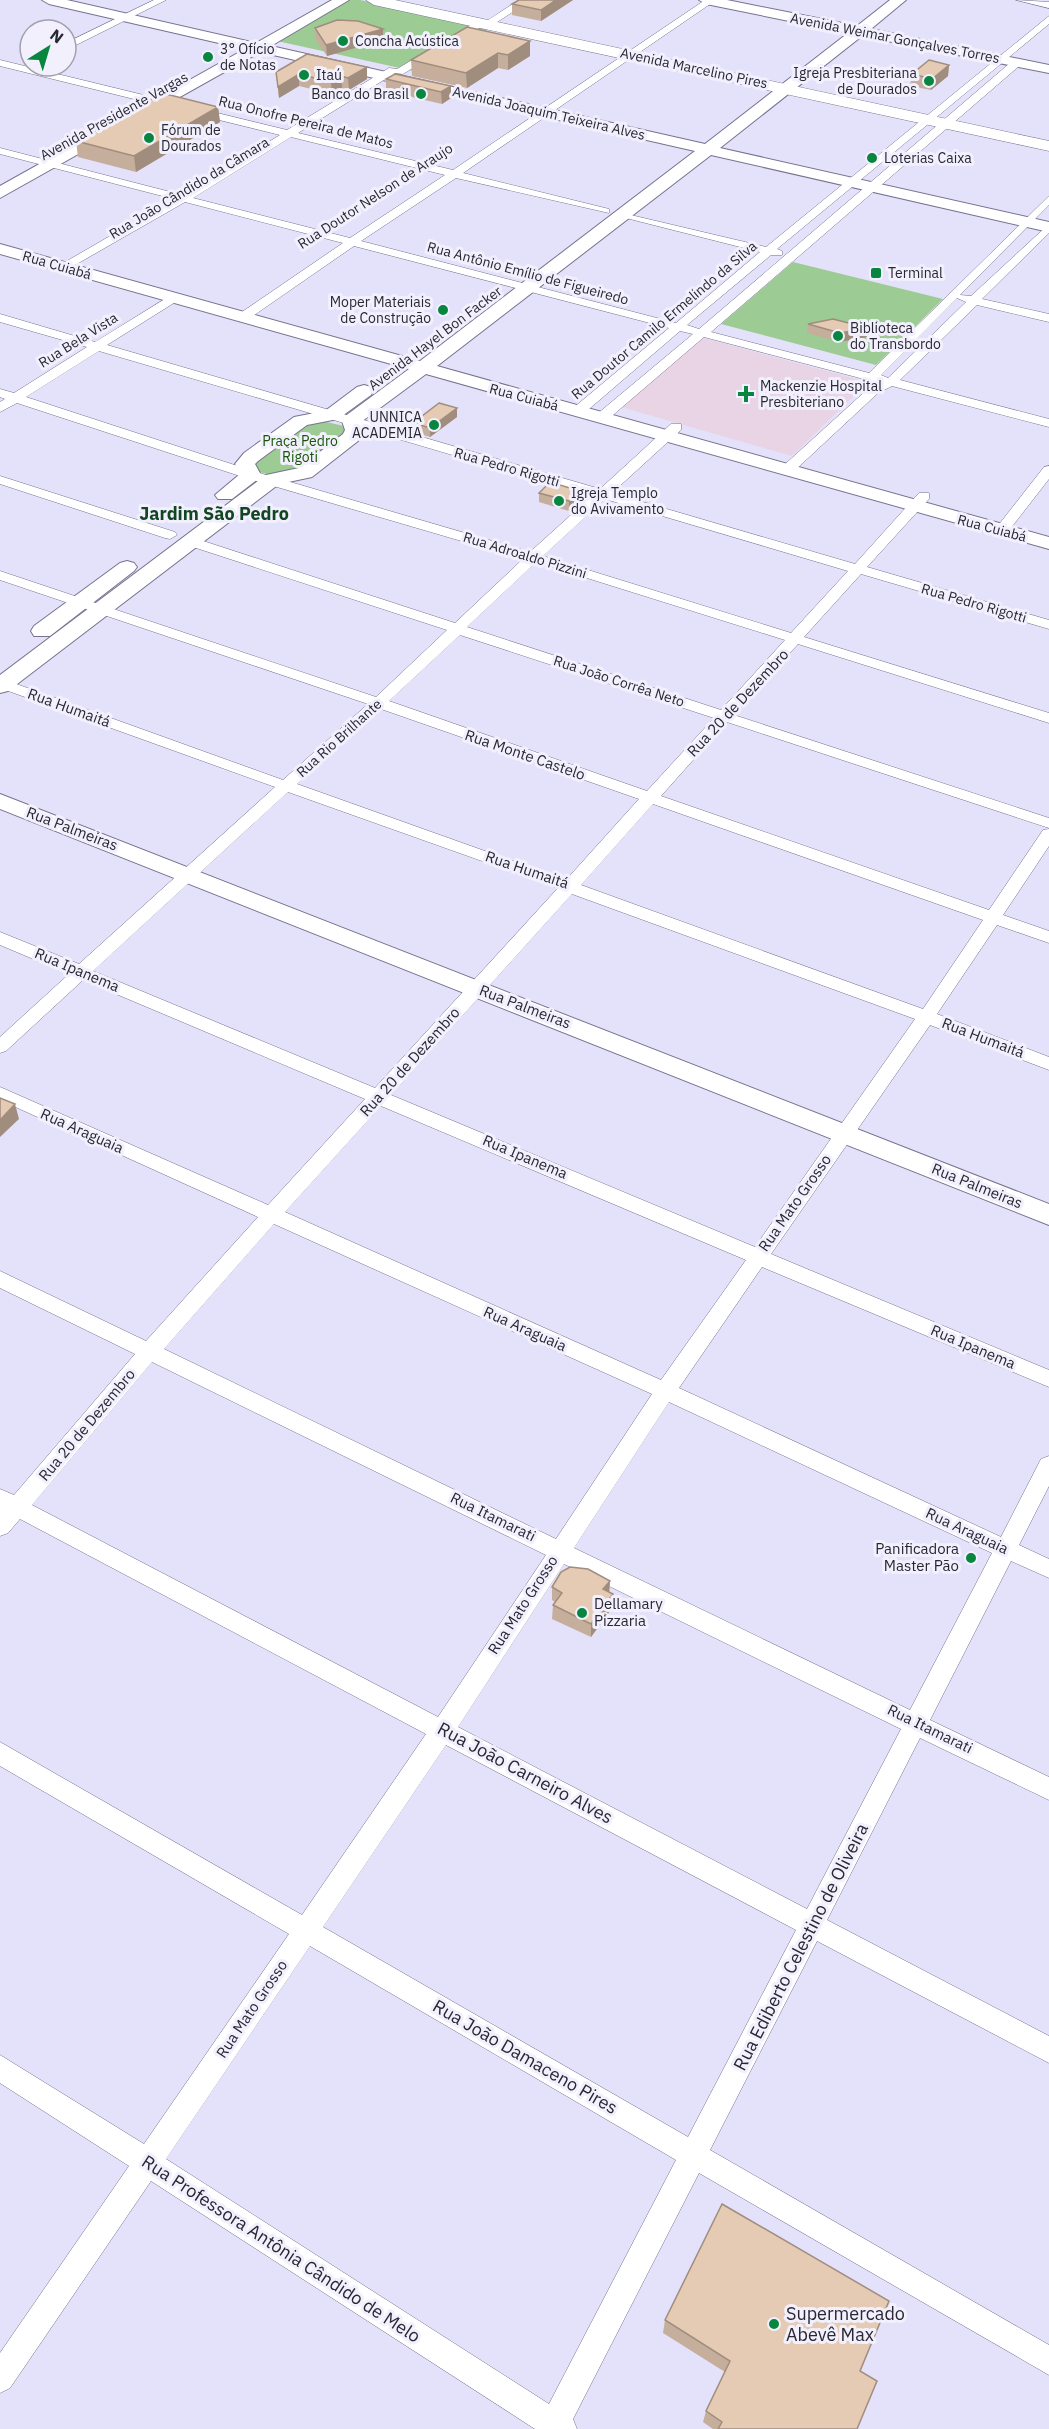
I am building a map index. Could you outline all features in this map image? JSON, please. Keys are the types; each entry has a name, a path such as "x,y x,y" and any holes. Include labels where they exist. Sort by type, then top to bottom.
{"main road":[{"name":"Avenida Joaquim Teixeira Alves","path":"50,0 128,11"},
{"name":"Avenida Joaquim Teixeira Alves","path":"84,0 256,43 1037,219 1049,227"},
{"name":"Avenida Presidente Vargas","path":"256,43 323,0"},
{"name":"Avenida Presidente Vargas","path":"0,193 49,159 256,43 342,0"},
{"name":"Avenida Marcelino Pires","path":"375,0 484,20 782,82 943,118 1049,146"},
{"name":"Avenida Marcelino Pires","path":"409,0 484,20"},
{"name":"Avenida Weimar Gonçalves Torres","path":"709,0 1049,62"},
{"name":"Avenida Weimar Gonçalves Torres","path":"738,0 855,27"},
{"name":"Avenida Hayel Bon Facker","path":"1,678 78,602 273,479 305,473 351,437 355,430 351,421 417,362 855,27 879,0"},
{"path":"855,27 899,0"},
{"name":"Avenida Weimar Gonçalves Torres","path":"1016,56 1049,69"},
{"name":"Avenida Marcelino Pires","path":"943,118 1049,134"},
{"name":"Avenida Presidente Vargas","path":"0,180 49,159"},
{"name":"Avenida Hayel Bon Facker","path":"576,232 618,209"},
{"name":"Rua Cuiabá","path":"0,239 173,298 240,311"},
{"name":"Rua Cuiabá","path":"0,249 77,266 607,413 1006,525 1049,543"},
{"name":"Avenida Hayel Bon Facker","path":"1,678 102,610 251,475 245,464 251,457 301,421 331,415 417,362"},
{"name":"Rua Cuiabá","path":"1006,525 1049,531"},
{"name":"Rua Palmeiras","path":"0,801 844,1132 1049,1215"}],"street":[{"path":"78,32 161,0"},
{"path":"195,197 290,134 302,132 484,20 510,0"},
{"path":"484,20 526,0"},
{"path":"631,50 694,0"},
{"path":"559,90 631,50 709,0"},
{"path":"1022,0 1049,5"},
{"path":"78,40 128,11"},
{"path":"863,181 943,118 977,98 1049,19"},
{"name":"Rua Doutor Nelson de Araujo","path":"240,311 353,243 543,107 631,50"},
{"name":"Rua Onofre Pereira de Matos","path":"0,56 17,65 159,97 796,252"},
{"path":"607,413 796,252 863,181 943,118 959,94 1016,56"},
{"name":"Rua João Cândido da Câmara","path":"77,266 302,132 314,130 396,74"},
{"name":"Rua Onofre Pereira de Matos","path":"78,75 290,134"},
{"path":"959,94 977,98"},
{"name":"Rua Onofre Pereira de Matos","path":"314,130 454,170"},
{"name":"Rua Antônio Emílio de Figueiredo","path":"0,141 49,159"},
{"name":"Rua Antônio Emílio de Figueiredo","path":"0,151 49,159 342,235 364,235 524,279 678,328 875,378 895,378 1049,413"},
{"name":"Rua Doutor Nelson de Araujo","path":"267,285 342,235 454,170"},
{"name":"Rua Doutor Camilo Ermelindo da Silva","path":"583,407 775,247 863,181"},
{"path":"792,465 958,291 1037,219 1049,199"},
{"path":"895,378 1049,227"},
{"name":"Rua Antônio Emílio de Figueiredo","path":"342,235 353,243 524,279 713,324 875,378"},
{"path":"958,291 1049,318"},
{"path":"978,296 1049,308"},
{"name":"Rua Bela Vista","path":"0,408 173,298"},
{"name":"Rua Pedro Rigotti","path":"0,318 1049,625"},
{"name":"Rua Antônio Emílio de Figueiredo","path":"895,378 1049,423"},
{"name":"Rua Adroaldo Pizzini","path":"0,393 251,475 273,479 533,557 1049,718"},
{"name":"Rua Rio Brilhante","path":"0,1047 187,874 379,703 533,557 671,432"},
{"path":"1006,525 1049,470"},
{"name":"Rua João Corrêa Neto","path":"0,480 458,627 1049,823"},
{"name":"Rua 20 de Dezembro","path":"0,1527 9,1502 149,1352 569,885 920,501"},
{"name":"Rua Monte Castelo","path":"0,575 379,703 1049,937"},
{"name":"Rua Humaitá","path":"1,678 287,785 927,1016 1049,1064"},
{"name":"Rua Mato Grosso","path":"0,2378 443,1730 665,1391 927,1016 1049,834"},
{"name":"Rua Ipanema","path":"0,938 379,1095 1049,1379"},
{"name":"Rua Araguaia","path":"0,1094 665,1391 1049,1569"},
{"name":"Rua Itamarati","path":"0,1279 560,1549 1049,1789"},
{"name":"Rua Ediberto Celestino de Oliveira","path":"556,2428 693,2155 1049,1465"},
{"name":"Rua João Carneiro Alves","path":"9,1502 1049,2049"},
{"name":"Rua João Damaceno Pires","path":"0,1753 1049,2361"},
{"name":"Rua Professora Antônia Cândido de Melo","path":"0,2068 556,2428"}],"shaded area":[{"name":"Mackenzie Hospital Presbiteriano","path":"703,338 868,382 792,456 621,407"}],"green space":[{"path":"348,0 360,0 491,28 418,72 277,41"},
{"path":"793,262 943,299 876,365 721,324"},
{"name":"Praça Pedro Rigoti","path":"322,421 344,426 349,431 318,458 295,472 270,475 256,470 253,460 301,425"}],"building":[{"path":"519,0 556,0 541,10 512,4"},
{"path":"337,20 358,21 383,29 326,45 315,28"},
{"path":"467,27 530,41 508,55 498,53 466,73 411,60"},
{"path":"307,54 367,67 348,78 341,76 331,82 299,74 278,87 276,72"},
{"path":"929,60 949,65 932,79 912,74"},
{"path":"395,74 451,86 441,92 386,79"},
{"path":"162,93 218,107 134,156 76,141"},
{"path":"833,319 868,328 840,333 808,324"},
{"path":"439,403 457,408 430,428 413,423"},
{"path":"550,482 580,491 569,501 539,493"},
{"path":"0,1098 15,1104 0,1120"},
{"name":"Dellamary Pizzaria","path":"570,1567 588,1569 610,1581 603,1589 613,1594 591,1624 553,1605 562,1593 552,1587 561,1572"},
{"name":"Supermercado Abevê Max","path":"722,2204 889,2301 860,2371 877,2381 857,2429 718,2429 722,2422 706,2411 730,2361 665,2320"}],"place":[{"name":"Concha Acústica","path":"343,41"},
{"name":"3° Ofício de Notas","path":"208,57"},
{"name":"Itaú","path":"304,75"},
{"name":"Igreja Presbiteriana de Dourados","path":"929,81"},
{"name":"Banco do Brasil","path":"421,94"},
{"name":"Fórum de Dourados","path":"149,138"},
{"name":"Loterias Caixa","path":"872,158"},
{"name":"Terminal","path":"876,273"},
{"name":"Moper Materiais de Construção","path":"443,310"},
{"name":"Biblioteca do Transbordo","path":"838,336"},
{"name":"Mackenzie Hospital Presbiteriano","path":"746,394"},
{"name":"UNNICA ACADEMIA","path":"434,425"},
{"name":"Igreja Templo do Avivamento","path":"559,501"},
{"name":"Panificadora Master Pão","path":"971,1558"},
{"name":"Dellamary Pizzaria","path":"582,1613"},
{"name":"Supermercado Abevê Max","path":"774,2324"}],"district":[{"name":"Jardim São Pedro","path":"214,514"}]}
